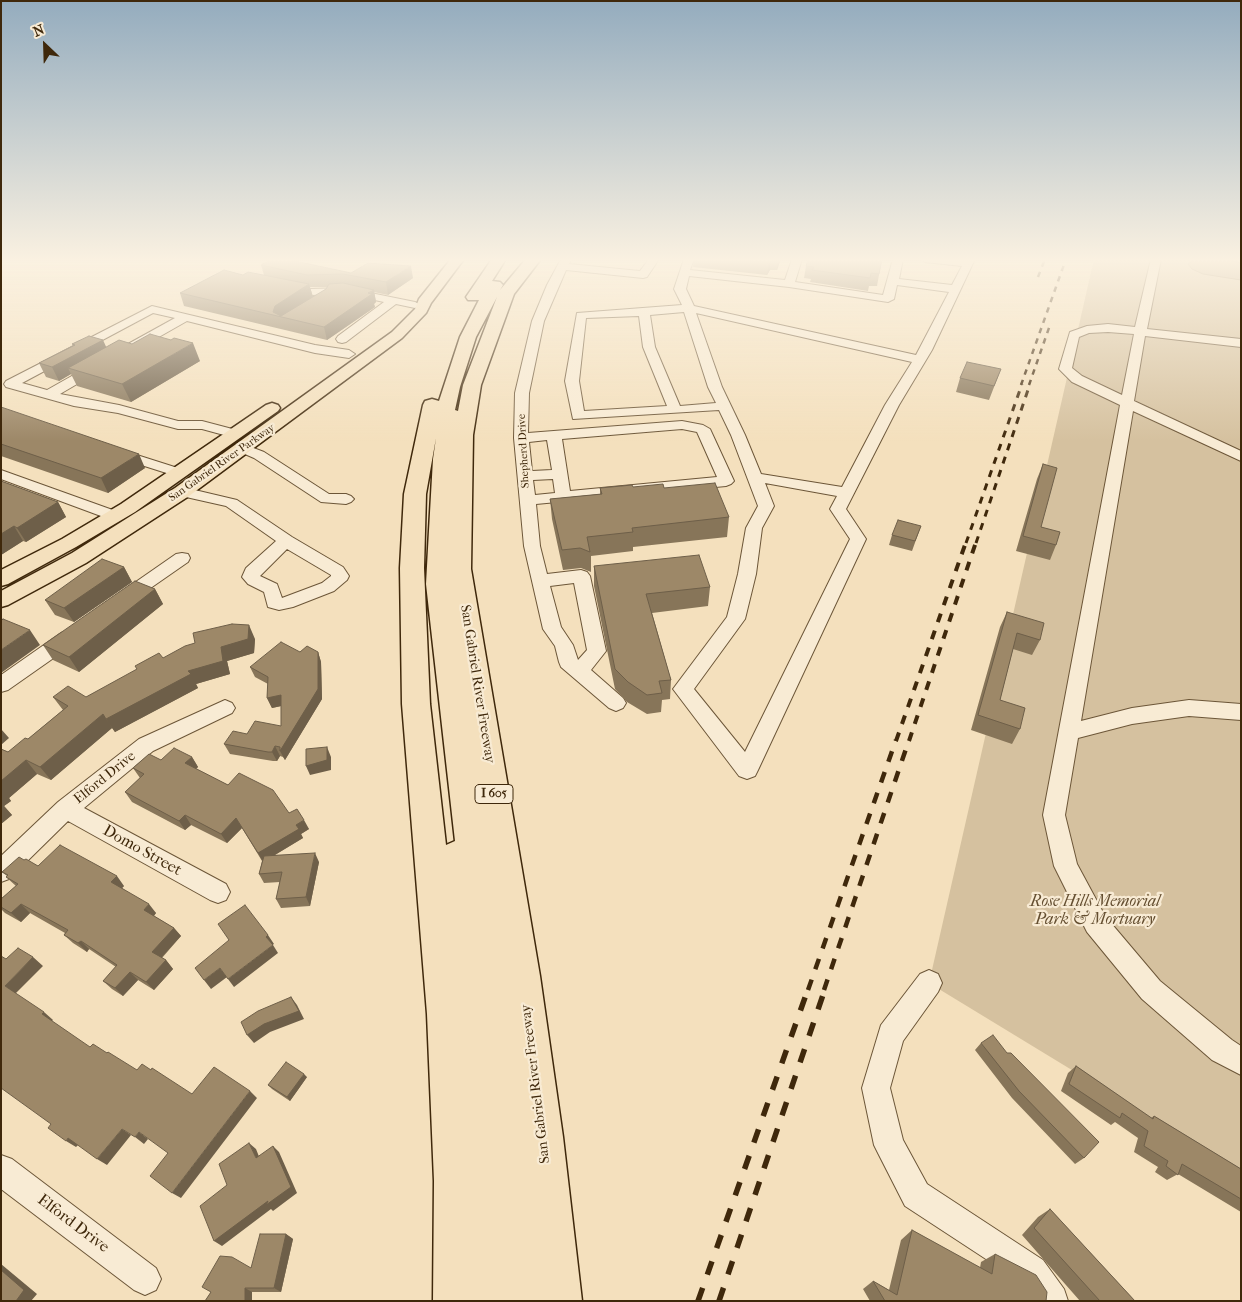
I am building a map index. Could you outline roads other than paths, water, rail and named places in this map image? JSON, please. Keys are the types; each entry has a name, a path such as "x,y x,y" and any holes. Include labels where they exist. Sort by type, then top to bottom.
{"highway":[{"path":"456,1301 455,1181 446,1014 416,704 412,568 415,494 438,377 464,320"},
{"path":"476,320 451,386 440,438 430,528 432,640 462,911 480,1035 490,1146 494,1301"},
{"path":"482,320 468,353 454,401 442,459 438,584 456,742 498,1027 512,1154 519,1301"},
{"name":"San Gabriel River Freeway","path":"496,320 472,385 463,434 459,570 522,976 543,1137 559,1301"}],"main road":[{"name":"San Gabriel River Parkway","path":"1,600 79,558 182,492 346,346 389,320"},
{"name":"San Gabriel River Parkway","path":"1,579 69,543 115,516 178,473 239,441 396,335 411,320"}],"street":[{"path":"132,320 11,384 74,402 119,409 178,425 202,425 239,441 259,456 326,498 346,499"},
{"path":"125,351 181,320"},
{"path":"197,320 315,349 346,346 373,320"},
{"name":"Shepherd Drive","path":"539,320 522,393 521,438 532,546 552,629 564,645"},
{"path":"580,320 572,381 578,416 724,406"},
{"path":"645,320 649,347 675,410"},
{"path":"693,320 715,387 766,506 754,528 747,574 736,620 682,688 747,770 858,539 838,509 892,405 920,360 940,320"},
{"path":"741,320 920,360"},
{"path":"1143,320 1054,815 1066,866 1096,924 1151,990 1222,1050 1241,1061"},
{"path":"1241,343 1108,328 1087,330 1074,335 1065,369 1077,379 1241,457"},
{"path":"48,395 108,361"},
{"path":"521,438 682,425 703,429 726,481 527,500"},
{"path":"554,436 563,496"},
{"path":"102,447 178,473"},
{"path":"1,474 115,516"},
{"path":"525,476 559,474"},
{"path":"754,477 847,493"},
{"path":"182,492 231,503 286,541 337,572 340,576 338,580 288,602 279,604 274,602 274,594 271,588 251,577 252,572 286,541"},
{"path":"107,610 182,558"},
{"path":"541,581 581,576 597,651 579,671"},
{"path":"1,685 85,626"},
{"path":"564,645 568,662 616,703"},
{"name":"Elford Drive","path":"1,872 66,809 146,745 225,708"},
{"path":"1069,732 1132,716 1189,708 1241,712"},
{"name":"Domo Street","path":"66,809 218,892"},
{"path":"929,983 891,1035 876,1088 889,1145 916,1195 1032,1271 1052,1301"},
{"name":"Elford Drive","path":"1,1170 145,1279"}],"railway":[{"path":"1021,385 1044,320"},
{"path":"1029,385 1050,325"},
{"path":"966,543 1022,384"},
{"path":"976,543 1030,384"},
{"path":"896,741 966,542"},
{"path":"909,741 976,542"},
{"path":"808,990 896,740"},
{"path":"824,990 909,740"},
{"path":"698,1301 808,989"},
{"path":"719,1301 825,989"}],"park label":[{"name":"Rose Hills Memorial Park & Mortuary","path":"1095,911"}]}
